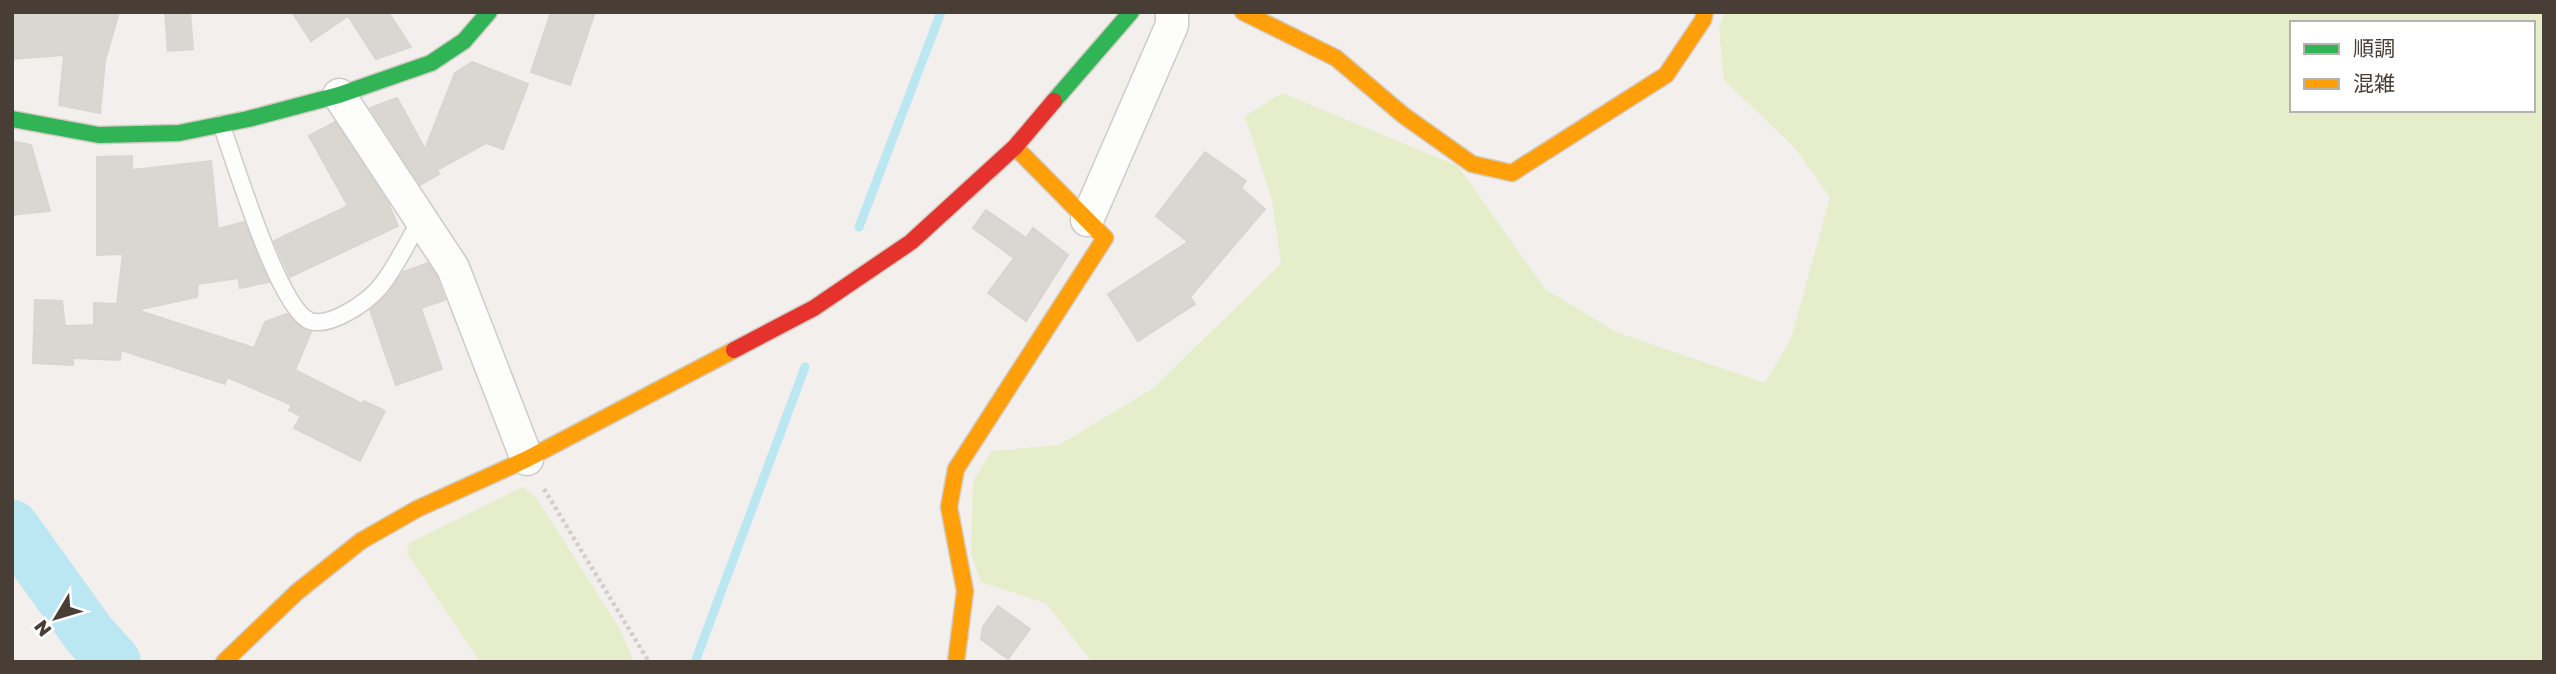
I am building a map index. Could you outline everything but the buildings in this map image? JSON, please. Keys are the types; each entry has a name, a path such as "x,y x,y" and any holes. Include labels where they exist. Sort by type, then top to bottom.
{"street":[{"path":"12,120 99,135 179,133 221,124 339,95 431,63 464,41 489,12"},
{"path":"224,662 297,592 361,541 417,509 527,459 814,308 911,242 1015,147 1131,12"},
{"path":"1087,220 1172,25 1172,12"},
{"path":"1243,12 1336,58 1403,115 1472,164 1512,173 1666,75 1703,20 1705,12"},
{"path":"339,95 453,268 527,459"},
{"path":"956,662 965,591 949,507 956,469 1105,239 1015,147"}],"lane":[{"path":"221,124 279,283 294,307 308,320 319,323 331,321 379,288 421,219"}],"path":[{"path":"527,459 649,662"}],"green space":[{"path":"1724,12 2544,12 2544,662 1092,662 1046,603 981,582 971,554 973,481 992,451 1059,445 1152,389 1281,264 1272,200 1245,116 1282,93 1458,166 1545,289 1616,332 1765,383 1791,339 1830,197 1794,147 1724,80 1719,29"},
{"path":"523,487 537,499 620,629 634,662 480,662 407,553 409,543"}],"waterway":[{"path":"859,227 941,12"},
{"path":"695,662 805,367"},
{"path":"12,527 89,634 114,662"}],"traffic: fast":[{"path":"12,119 99,135 179,133 248,119 339,95 431,63 464,41 489,12"},
{"path":"1054,101 1131,12"}],"traffic: slow":[{"path":"1243,12 1336,58 1403,115 1472,164 1512,173 1666,75 1703,20 1705,12"},
{"path":"956,662 965,591 949,507 956,469 1105,238 1015,147"},
{"path":"224,662 297,592 361,541 417,509 527,459 734,350"}],"traffic: jam":[{"path":"734,350 814,308 911,242 1015,147 1054,101"}]}
